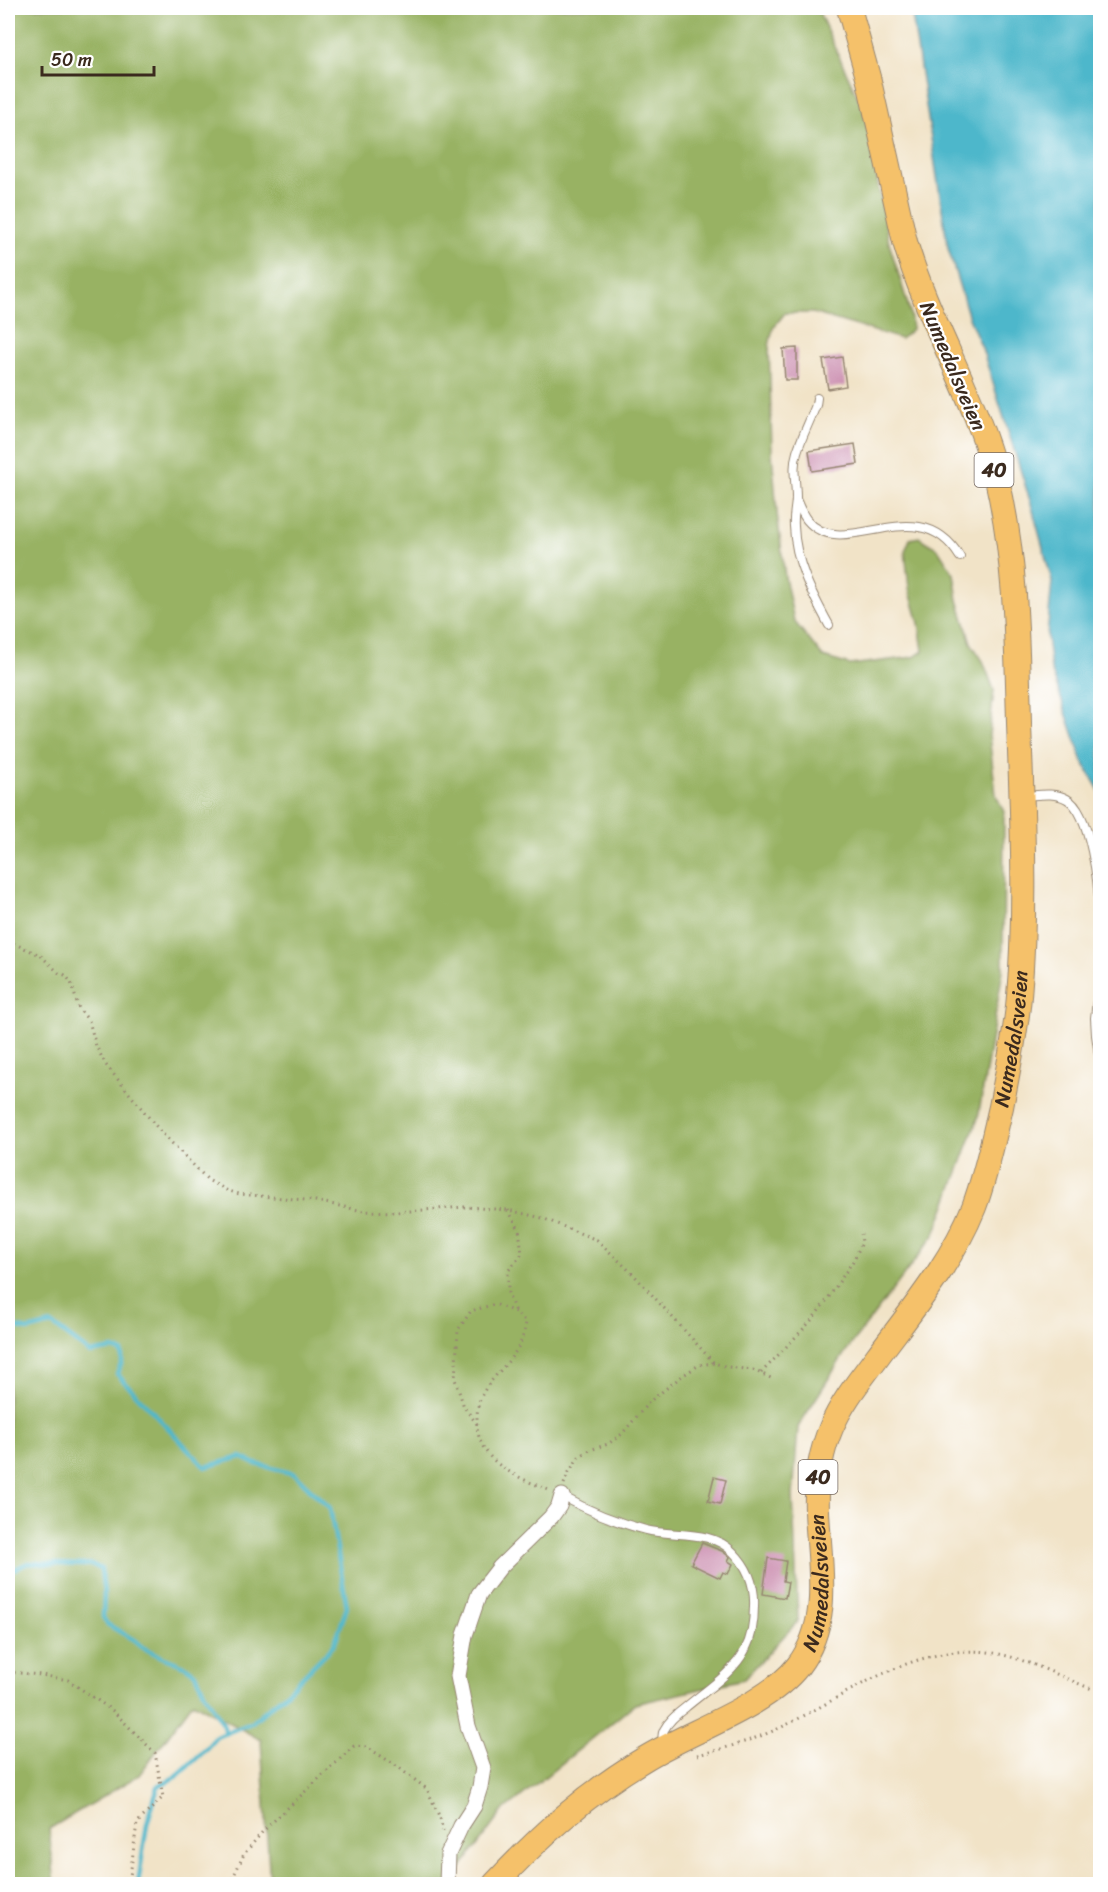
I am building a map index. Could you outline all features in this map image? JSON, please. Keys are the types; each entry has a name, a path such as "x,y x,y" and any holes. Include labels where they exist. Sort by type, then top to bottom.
{"main road":[{"name":"Numedalsveien","path":"495,1884 545,1833 608,1781 666,1746 735,1712 778,1686 800,1664 812,1643 817,1628 823,1586 817,1505 818,1475 829,1432 854,1388 926,1291 972,1212 992,1145 1010,1064 1019,997 1023,901 1022,797 1011,557 1004,513 991,459 953,359 926,303 912,266 869,81 847,12"}],"street":[{"path":"447,1884 448,1854 461,1826 474,1806 483,1768 468,1726 458,1676 465,1635 479,1594 500,1567 551,1517 559,1506 562,1496"}],"lane":[{"path":"817,398 796,453 793,472 796,498 795,544 801,568 811,592 829,625"},
{"path":"796,498 808,521 826,532 850,534 895,525 913,526 940,536 952,544 960,557"},
{"path":"1022,797 1058,795 1074,804 1091,847 1099,887 1101,914"},
{"path":"1101,929 1100,974 1095,1018 1101,1062"},
{"path":"562,1496 580,1506 644,1530 690,1534 721,1544 734,1553 750,1578 754,1595 754,1617 746,1650 725,1674 668,1724 662,1739 666,1746"}],"path":[{"path":"8,941 40,955 71,982 79,1009 89,1021 96,1046 106,1065 160,1131 208,1180 239,1194 316,1201 363,1211 396,1212 465,1208 508,1210 542,1218 597,1240 634,1275 714,1363"},
{"path":"508,1210 519,1229 522,1254 508,1271 508,1293 515,1312"},
{"path":"760,1373 810,1322 827,1300 853,1261 862,1242 861,1233"},
{"path":"477,1424 464,1407 455,1379 458,1330 471,1311 495,1305 515,1312 526,1322 525,1333 511,1360 485,1389 477,1405 478,1437 483,1449 496,1464 562,1496"},
{"path":"562,1496 561,1490 579,1457 590,1450 608,1444 622,1434 649,1402 699,1365 714,1363 753,1370 771,1378"},
{"path":"712,1751 786,1725 866,1682 902,1666 928,1657 947,1654 986,1652 1008,1656 1100,1691"},
{"path":"8,1672 68,1680 113,1711 155,1753 163,1797 137,1823 129,1884"},
{"path":"230,1884 244,1854 264,1830 354,1746 367,1747 396,1765 427,1789 440,1818 448,1854"}],"green space":[{"path":"8,8 817,8 864,111 889,243 910,312 912,329 901,339 813,313 785,313 773,328 769,346 772,453 777,513 785,577 794,621 823,657 850,665 914,657 923,651 919,623 909,588 905,551 910,539 919,537 938,549 954,574 958,600 971,643 983,661 994,690 989,735 996,795 1004,812 1003,970 978,1118 935,1234 844,1354 798,1427 793,1496 798,1621 744,1679 635,1704 502,1812 449,1884 270,1884 261,1740 193,1702 139,1775 49,1829 55,1884 8,1884"}],"water":[{"path":"911,8 1100,8 1100,792 1083,762 1051,669 1047,636 1052,581 1032,507 948,248"}],"building":[{"path":"797,348 797,380 785,380 783,349"},
{"path":"842,357 846,386 828,389 823,360"},
{"path":"855,444 858,464 812,471 809,451"},
{"path":"714,1477 726,1480 720,1504 708,1501"},
{"path":"702,1543 730,1557 728,1561 733,1564 728,1574 723,1572 720,1578 691,1564"},
{"path":"768,1558 786,1561 783,1581 788,1582 785,1598 763,1594"}],"waterway":[{"path":"8,1326 28,1330 52,1324 90,1353 113,1349 122,1352 122,1362 117,1374 205,1467 241,1457 256,1464 295,1474 330,1508 347,1607 334,1645 286,1693 251,1723 216,1737 177,1776 158,1786 147,1824 138,1884"},
{"path":"8,1572 28,1563 91,1564 101,1569 104,1593 103,1617 107,1624 142,1647 185,1666 196,1674 226,1733"}]}
